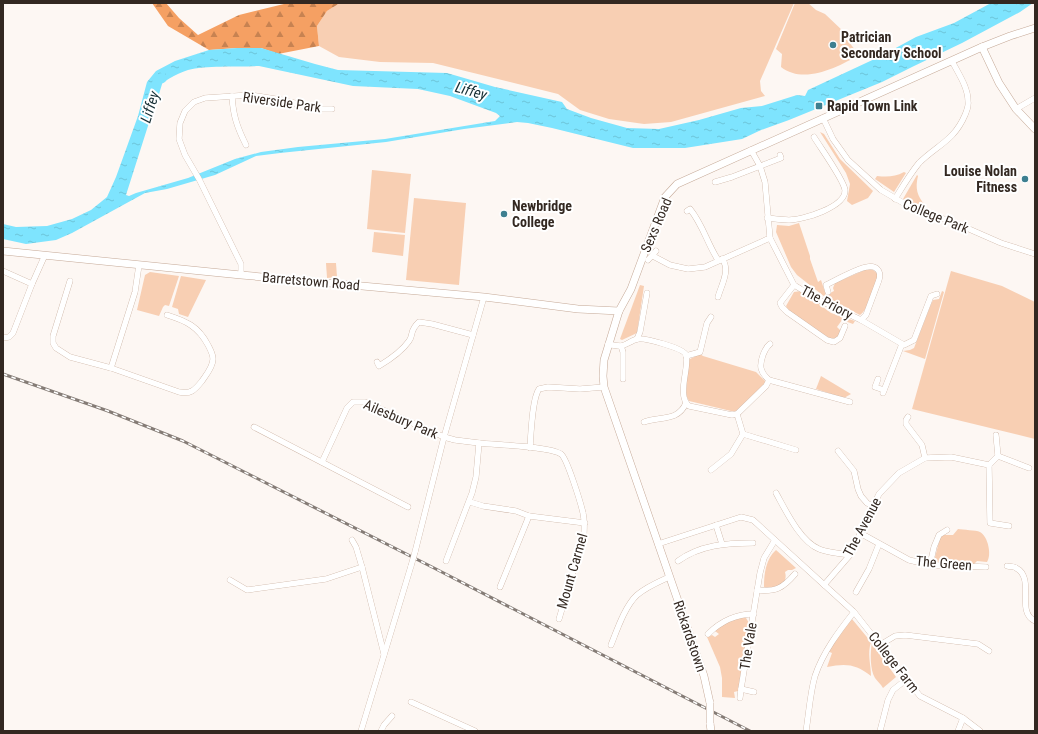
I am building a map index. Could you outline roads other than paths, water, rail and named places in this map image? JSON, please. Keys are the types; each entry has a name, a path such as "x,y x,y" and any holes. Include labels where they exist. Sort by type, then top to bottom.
{"street":[{"name":"Sexs Road","path":"658,544 604,387 602,376 608,344 619,311 631,289 665,197 677,184 751,150 982,48 1010,36 1035,28"},
{"path":"982,48 994,75 1016,109 1035,129"},
{"path":"895,199 908,178 920,163 954,135 960,126 968,106 968,98 966,89 952,61"},
{"name":"Riverside Park","path":"241,275 241,264 185,155 179,139 180,123 185,110 194,102 205,98 250,95 319,108 332,109"},
{"name":"Riverside Park","path":"232,96 234,117 246,145"},
{"path":"1016,109 1035,98"},
{"name":"College Park","path":"823,118 833,139 848,160 881,190 895,199 912,208 953,222 1001,243 1035,254"},
{"path":"768,218 790,220 803,217 832,207 842,199 845,188 823,145 814,137"},
{"path":"652,256 670,265 688,270 705,267 770,238 765,182 760,166 751,150"},
{"path":"719,179 781,158 780,155"},
{"path":"687,211 690,209 697,218 711,249 726,266 725,272 720,279 718,296"},
{"name":"The Priory","path":"770,238 794,285 833,308 861,320 902,344"},
{"name":"Barretstown Road","path":"3,251 241,275 484,297 578,309 619,311"},
{"path":"3,338 9,337 13,332 45,255"},
{"path":"111,368 135,292 139,265"},
{"name":"The Priory","path":"828,292 826,285 867,266 876,268 881,275 866,316 861,320"},
{"path":"3,271 32,284"},
{"path":"70,281 53,336 53,344 56,348 70,357 111,368 179,392 187,393 196,388 210,368 214,360 213,354 202,334 195,327 185,321 167,315"},
{"name":"The Priory","path":"794,285 780,303 787,312 827,340 834,342 840,338 845,326"},
{"path":"637,339 640,332 647,293"},
{"path":"878,379 874,389 884,392 902,344 908,344 914,340 930,296 937,294"},
{"path":"361,731 415,552 444,438 484,297"},
{"path":"686,356 700,352 707,323 711,317"},
{"path":"377,362 380,366 410,341 413,328 419,322 473,335"},
{"path":"608,344 621,346 637,339 645,339 679,349 684,352 686,356 684,396 686,403 689,406 732,415 737,414 766,386 769,380"},
{"path":"770,344 766,347 760,362 760,369 763,375 769,380 850,402"},
{"path":"621,346 623,352 623,379"},
{"path":"530,448 535,400 539,388 548,387 580,389 604,387"},
{"name":"Ailesbury Park","path":"322,462 347,408 353,402 365,402 444,438"},
{"path":"644,422 671,417 680,413 686,403"},
{"path":"711,470 731,454 743,434 737,414"},
{"path":"908,417 906,424 922,445 924,458"},
{"path":"254,427 408,507"},
{"path":"743,434 796,450"},
{"path":"996,435 998,456"},
{"name":"Mount Carmel","path":"444,438 554,451 563,456 577,492 583,513 584,535 559,619"},
{"path":"446,561 470,502 476,477 479,443"},
{"path":"838,451 854,471 861,496 872,506"},
{"name":"The Avenue","path":"824,585 850,555 872,506 884,487 899,473 924,458 951,456 989,465"},
{"path":"998,456 989,465 990,523 1009,526"},
{"path":"998,456 1029,468"},
{"path":"776,493 788,515 810,543 820,549 850,555"},
{"name":"Mount Carmel","path":"470,502 483,506 516,511 529,516 584,523"},
{"path":"500,587 529,516"},
{"name":"College Farm","path":"658,544 741,517 753,520 854,612 920,696 963,718 980,731"},
{"path":"716,525 722,544"},
{"path":"930,565 934,547 939,535 947,530"},
{"name":"The Green","path":"860,534 909,560 930,565 986,567"},
{"path":"352,540 356,547 362,567 384,654"},
{"name":"The Vale","path":"754,692 741,689 757,590 764,558 775,540"},
{"path":"678,561 687,555 707,547 722,544 752,543"},
{"name":"Rickardstown","path":"658,544 704,676 710,703 711,731"},
{"path":"856,592 869,569 879,544"},
{"path":"1007,566 1016,567 1023,573 1028,615 1031,620 1035,621"},
{"path":"230,580 247,590 326,579 362,567"},
{"path":"757,590 776,590 787,583 795,574"},
{"path":"611,645 630,603 636,595 646,588 669,577"},
{"path":"806,731 816,675 826,651 854,612"},
{"path":"708,634 725,620 737,616 754,614"},
{"path":"880,645 895,636 905,635 978,644 989,651"},
{"path":"880,731 888,700 893,690 907,679"},
{"path":"740,698 741,689"},
{"path":"411,702 475,731"},
{"path":"380,731 384,724 392,716"},
{"path":"958,731 963,718"}],"water":[{"path":"991,3 1033,3 1020,12 962,43 882,82 742,139 685,148 633,148 552,128 517,122 386,142 256,156 215,175 167,189 145,193 72,233 56,240 26,244 3,239 3,224 16,227 47,226 72,219 91,210 107,197 116,177 138,116 147,82 156,71 175,61 209,50 261,48 338,70 447,73 495,87 562,102 567,109 591,118 627,128 659,129 699,120 741,108 762,106 797,95 805,96 808,90 881,56 916,37 954,23","holes":["259,66 353,86 418,89 450,96 496,113 500,116 495,121 385,139 261,152 235,159 188,178 129,196 126,195 154,107 152,96 153,90 178,74 195,68 204,67"]}],"waterway":[{"name":"Liffey","path":"149,110 158,80 162,78"}],"railway":[{"path":"3,374 108,411 183,441 434,568 750,731"}],"place":[{"name":"Patrician Secondary School","path":"833,45"},
{"name":"Rapid Town Link","path":"819,106"},
{"name":"Louise Nolan Fitness","path":"1025,179"},
{"name":"Newbridge College","path":"504,214"}]}
